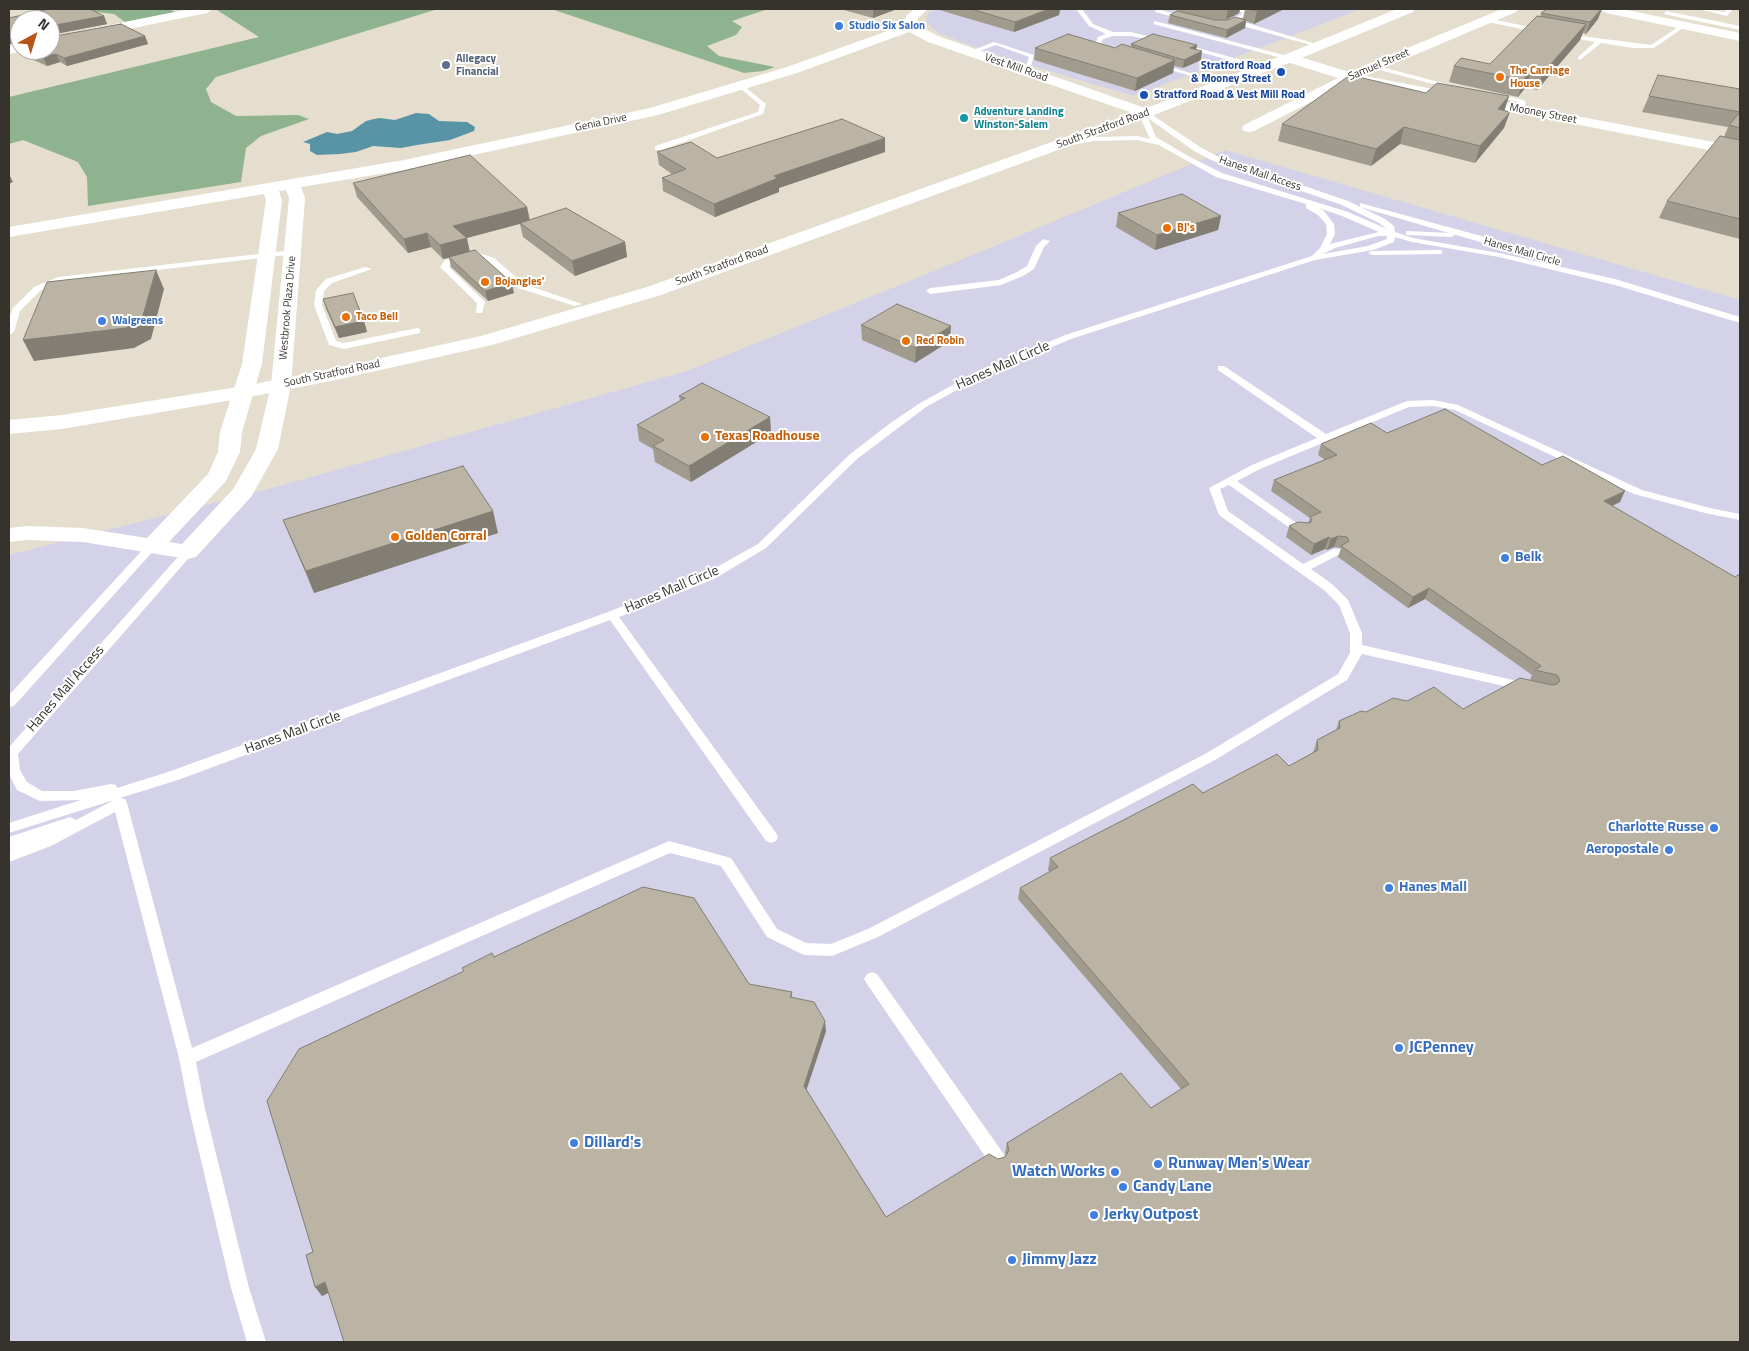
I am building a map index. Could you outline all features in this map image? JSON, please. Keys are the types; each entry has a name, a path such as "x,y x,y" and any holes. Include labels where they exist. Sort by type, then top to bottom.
{"main road":[{"name":"South Stratford Road","path":"9,427 62,422 281,385 485,341 654,291 1061,145 1265,68 1408,9"}],"street":[{"path":"60,39 207,9"},
{"path":"910,27 912,16 922,9"},
{"name":"Samuel Street","path":"1249,128 1350,77 1512,9"},
{"path":"1606,9 1740,37"},
{"name":"Vest Mill Road","path":"910,27 933,39 1146,113"},
{"name":"Genia Drive","path":"282,186 484,149 653,112 742,87 910,27"},
{"name":"Mooney Street","path":"1289,58 1350,77 1740,152"},
{"path":"9,232 282,186"},
{"name":"Westbrook Plaza Drive","path":"151,547 218,476 230,452 232,432 252,364 274,200 282,186 297,198 281,385 267,449 243,492 188,552"},
{"path":"9,535 26,533 83,536 188,552"}],"lane":[{"path":"1079,9 1091,25 1112,34"},
{"path":"1159,9 1157,11 1195,20"},
{"path":"1214,24 1227,24 1246,14 1241,9"},
{"path":"1702,9 1729,11"},
{"path":"1717,24 1729,11"},
{"path":"1666,13 1740,28"},
{"path":"1485,20 1552,33"},
{"path":"1233,21 1320,46"},
{"path":"1155,23 1289,58"},
{"path":"1561,35 1652,47 1684,25"},
{"path":"1123,54 1098,44 1100,38 1112,34 1131,34 1159,39 1265,68"},
{"path":"1580,58 1600,41"},
{"path":"1150,62 1223,84"},
{"path":"1374,67 1456,87"},
{"path":"658,148 761,113 764,105 742,87"},
{"path":"1484,93 1522,101 1524,103 1520,110"},
{"name":"Hanes Mall Access","path":"1392,234 1345,214 1219,175 1186,159 1153,138 1144,119 1146,113 1197,149 1233,166 1317,193 1515,248"},
{"path":"1061,145 1094,139 1120,138 1137,138 1161,144"},
{"name":"Hanes Mall Circle","path":"9,828 172,776 612,615 710,576 762,546 853,457 923,405 983,372 1071,336 1314,258 1370,248 1391,240 1391,228 1373,216 1317,193"},
{"path":"1298,200 1321,213 1330,224 1331,234 1324,249"},
{"name":"Hanes Mall Circle","path":"1314,258 1324,249 1369,236 1411,233 1468,237 1515,248 1740,320"},
{"name":"Hanes Mall Circle","path":"1392,234 1412,240 1499,256 1620,283"},
{"path":"930,291 1001,282 1020,274 1031,267 1040,246 1046,241"},
{"name":"Hanes Mall Circle","path":"1314,258 1392,251 1435,251 1499,256"},
{"path":"9,332 16,310 37,289 61,279 293,252"},
{"path":"480,311 481,302 444,267 448,262 478,255 491,260 521,286 578,304"},
{"path":"368,269 329,281 320,290 318,305 332,343 344,346 418,331"},
{"path":"1220,368 1323,437"},
{"path":"187,1058 669,847 726,862 772,933 804,949 832,950 873,933 1210,757 1343,677 1356,652 1356,634 1344,603 1328,587 1223,513 1214,488 1323,437 1407,404 1433,403 1458,408 1638,492 1691,507 1740,517"},
{"path":"1229,480 1301,530"},
{"path":"9,703 151,547"},
{"path":"1302,569 1338,551"},
{"name":"Hanes Mall Access","path":"172,776 74,796 40,796 22,786 13,770 10,754 188,552"},
{"path":"612,615 771,836"},
{"path":"1356,648 1537,689"},
{"path":"9,856 46,842 172,776"},
{"path":"120,803 187,1058 197,1109 233,1260 256,1342"},
{"path":"9,843 14,843 120,803"},
{"path":"872,979 997,1159"}],"shaded area":[{"path":"938,9 1361,9 1134,96 1008,59 938,33 926,21 928,13"},
{"name":"Hanes Mall","path":"1225,150 1740,300 1740,1342 9,1342 9,555 272,488 687,371"}],"green space":[{"path":"70,9 169,9 175,12 125,22 114,14"},
{"path":"438,9 216,77 206,89 211,102 236,116 298,115 309,119 261,136 246,148 241,182 88,206 87,177 78,162 23,140 9,144 9,97 259,37 217,10"},
{"path":"551,9 768,9 732,21 742,27 736,35 707,46 719,56 775,67 763,71 744,73"}],"water":[{"path":"416,113 429,114 439,121 467,122 475,127 474,131 450,140 401,148 373,146 356,152 340,154 317,155 310,151 310,144 303,142 327,132 337,134 352,131 366,121 380,118 395,120"}],"building":[{"path":"90,9 104,16 60,24 60,10 45,10"},
{"path":"971,9 1049,9 1015,22"},
{"path":"1547,9 1601,9 1590,22 1541,13"},
{"path":"1177,11 1215,20 1228,20 1235,17 1246,20 1227,30 1170,15"},
{"path":"1537,16 1586,24 1543,73 1531,71 1523,80 1454,66 1461,58 1490,64"},
{"path":"9,18 10,18 9,35"},
{"path":"121,24 145,36 64,58 60,56 60,35"},
{"path":"1068,34 1115,48 1122,44 1175,60 1137,78 1035,48"},
{"path":"1153,34 1197,45 1190,48 1202,51 1184,60 1131,44"},
{"path":"1350,75 1426,93 1437,83 1509,96 1498,109 1510,112 1480,146 1404,127 1376,149 1282,124"},
{"path":"1658,75 1740,89 1740,112 1649,96"},
{"path":"1740,112 1740,128 1729,125"},
{"path":"842,119 885,138 774,176 778,178 714,204 662,178 686,169 657,152 691,142 717,158"},
{"path":"1720,136 1740,140 1740,219 1667,201"},
{"path":"470,155 527,207 453,226 467,238 440,245 427,233 404,239 353,183"},
{"path":"1182,194 1221,216 1157,235 1118,213"},
{"path":"566,208 625,242 572,261 520,223"},
{"path":"475,250 512,283 485,291 449,257"},
{"path":"156,270 142,319 126,328 23,340 47,282"},
{"name":"Taco Bell","path":"353,293 364,321 335,327 323,299"},
{"path":"897,304 951,326 916,348 861,325"},
{"name":"Texas Roadhouse","path":"702,383 770,417 689,466 653,446 664,440 637,425 685,398 679,396"},
{"name":"Hanes Mall","path":"1445,409 1542,465 1563,456 1625,491 1604,501 1735,577 1740,574 1740,1342 344,1342 325,1282 315,1287 306,1255 313,1252 267,1101 299,1049 464,971 462,968 492,953 494,957 643,887 694,898 749,984 792,992 790,997 814,1002 825,1021 804,1086 886,1217 989,1154 998,1159 1005,1157 1009,1150 1007,1143 1121,1073 1151,1108 1189,1084 1020,888 1058,867 1050,858 1193,784 1203,793 1277,754 1289,766 1318,750 1317,740 1340,728 1339,721 1361,711 1366,712 1393,698 1407,701 1434,687 1463,709 1520,678 1552,685 1560,681 1557,675 1535,670 1541,666 1429,588 1413,597 1341,546 1349,541 1347,537 1338,536 1331,539 1329,537 1314,544 1289,526 1298,522 1310,523 1312,520 1310,517 1321,512 1274,480 1337,455 1321,444 1371,423 1387,433"},
{"path":"463,466 493,511 306,571 283,520"}],"place":[{"name":"Studio Six Salon","path":"839,26"},
{"name":"Allegacy Financial","path":"446,65"},
{"name":"Stratford Road & Mooney Street","path":"1281,72"},
{"name":"The Carriage House","path":"1500,77"},
{"name":"Stratford Road & Vest Mill Road","path":"1144,95"},
{"name":"Adventure Landing Winston-Salem","path":"964,118"},
{"name":"BJ's","path":"1167,228"},
{"name":"Bojangles'","path":"485,282"},
{"name":"Taco Bell","path":"346,317"},
{"name":"Walgreens","path":"102,321"},
{"name":"Red Robin","path":"906,341"},
{"name":"Texas Roadhouse","path":"705,437"},
{"name":"Golden Corral","path":"395,537"},
{"name":"Belk","path":"1505,558"},
{"name":"Charlotte Russe","path":"1714,828"},
{"name":"Aeropostale","path":"1669,850"},
{"name":"Hanes Mall","path":"1389,888"},
{"name":"JCPenney","path":"1399,1048"},
{"name":"Dillard's","path":"574,1143"},
{"name":"Runway Men's Wear","path":"1158,1164"},
{"name":"Watch Works","path":"1115,1172"},
{"name":"Candy Lane","path":"1123,1187"},
{"name":"Jerky Outpost","path":"1094,1215"},
{"name":"Jimmy Jazz","path":"1012,1260"}]}
